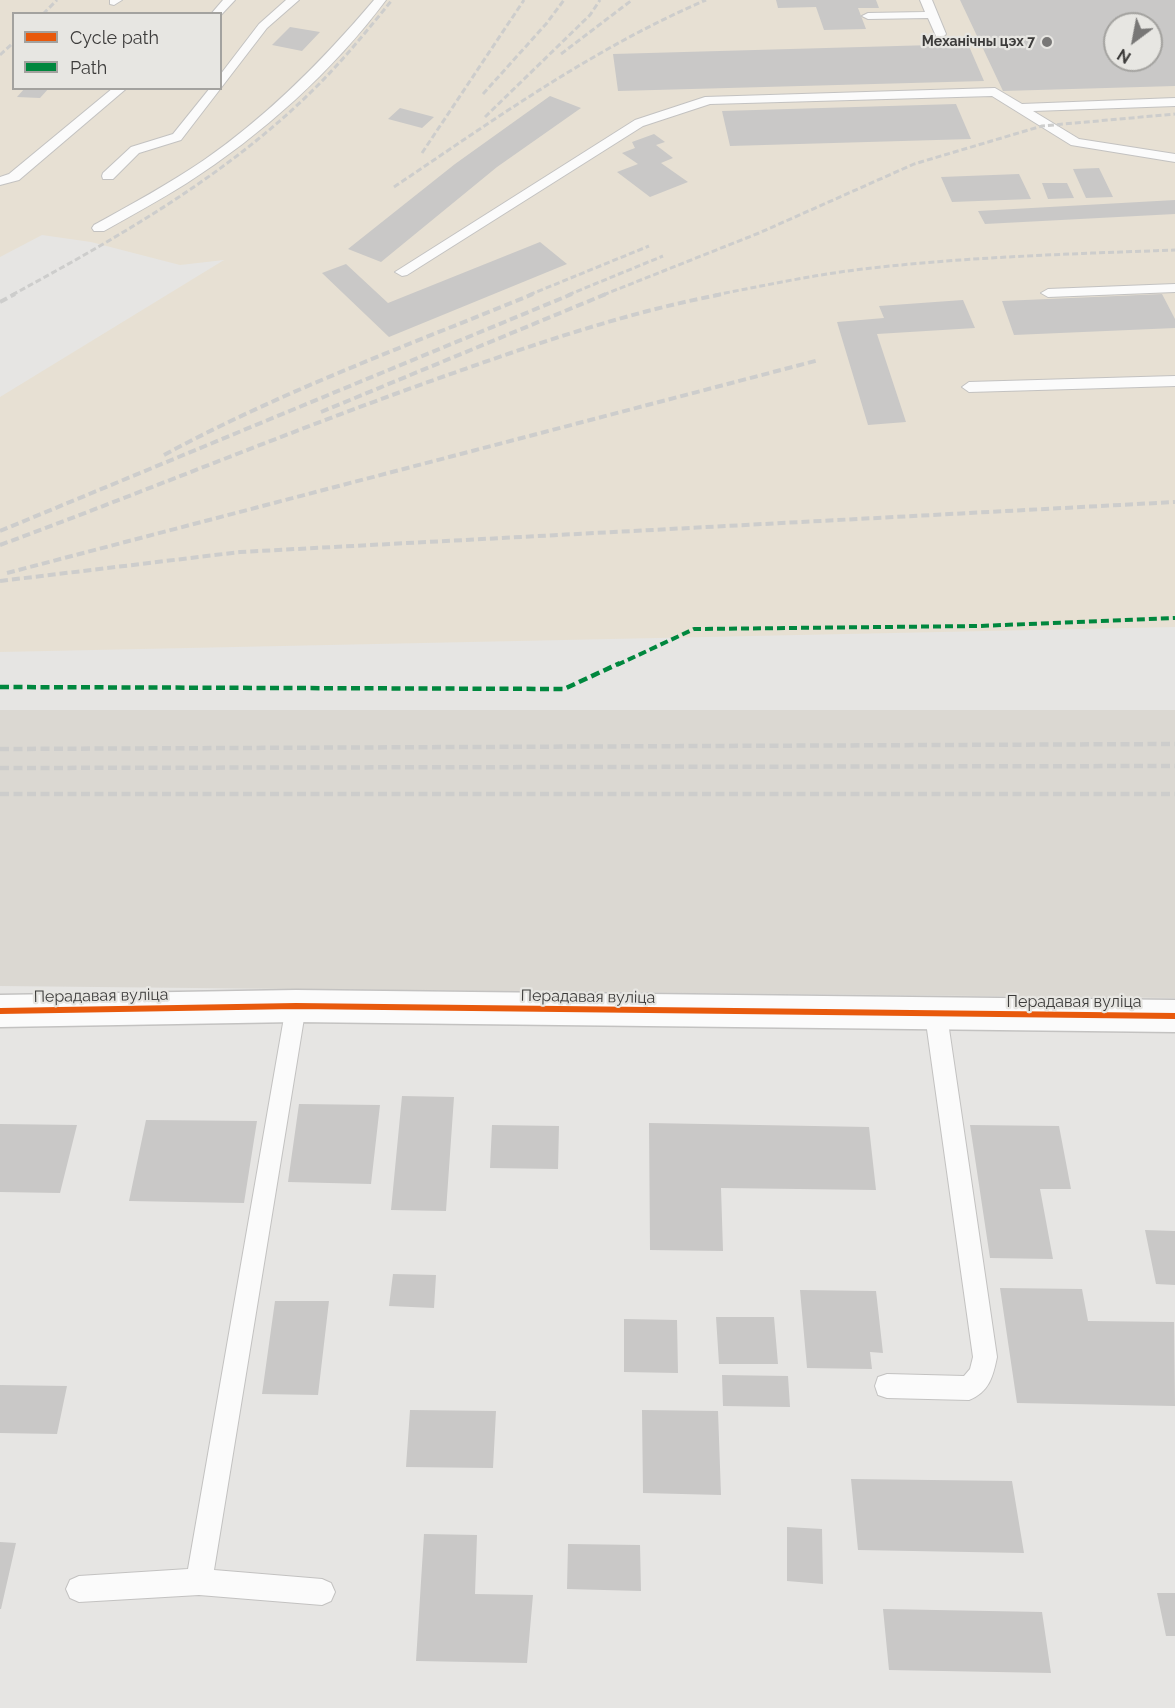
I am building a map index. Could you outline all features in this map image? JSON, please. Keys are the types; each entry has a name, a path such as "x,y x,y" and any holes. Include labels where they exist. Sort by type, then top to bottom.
{"street":[{"name":"Перадавая вуліца","path":"0,1011 296,1006 936,1016 1175,1016"}],"lane":[{"path":"218,12 229,0"},
{"path":"222,81 263,26 293,0"},
{"path":"99,228 184,180 249,132 314,75 380,0"},
{"path":"926,0 940,34"},
{"path":"868,16 932,15"},
{"path":"0,182 14,177 119,90"},
{"path":"108,176 135,150 177,137 215,90"},
{"path":"402,272 639,123 709,100 995,92 1075,142 1175,158"},
{"path":"1019,108 1175,102"},
{"path":"1048,293 1175,288"},
{"path":"969,387 1175,381"},
{"path":"199,1582 296,1006"},
{"path":"887,1386 969,1388 981,1376 985,1357 936,1016"},
{"path":"79,1589 199,1582 322,1592"}],"shaded area":[{"path":"0,0 1175,0 1175,627 0,652 0,397 224,260 180,265 91,242 42,235 0,257"},
{"path":"0,710 1175,710 1175,998 0,986"}],"building":[{"path":"776,0 876,0 879,8 858,8 866,29 824,30 816,7 778,8"},
{"name":"Механічны цэх 7","path":"960,0 1175,0 1175,86 1003,91"},
{"path":"290,27 320,32 302,51 272,45"},
{"path":"968,44 984,81 618,91 613,54"},
{"path":"23,90 47,90 40,98 17,97"},
{"path":"550,96 581,108 497,167 381,262 348,249 455,164"},
{"path":"956,104 971,139 730,146 722,111"},
{"path":"400,108 434,117 422,128 388,119"},
{"path":"654,134 665,142 656,145 673,158 661,163 688,182 650,197 617,172 638,164 622,153 635,148 632,142"},
{"path":"1099,168 1113,197 1086,198 1073,169"},
{"path":"1019,174 1031,199 952,202 941,177"},
{"path":"1042,183 1067,183 1074,198 1048,199"},
{"path":"1175,200 1175,214 985,224 978,211"},
{"path":"540,242 567,264 389,337 322,273 346,264 388,303"},
{"path":"1162,294 1175,319 1175,328 1014,335 1002,301"},
{"path":"963,300 975,328 877,334 906,422 868,425 837,322 884,318 879,306"},
{"path":"402,1096 454,1097 446,1211 391,1210"},
{"path":"299,1104 380,1105 371,1184 288,1182"},
{"path":"146,1120 257,1121 244,1203 129,1201"},
{"path":"649,1123 869,1127 876,1190 721,1188 723,1251 650,1250"},
{"path":"0,1124 77,1125 60,1193 0,1192"},
{"path":"492,1125 559,1126 558,1169 490,1168"},
{"path":"970,1125 1059,1126 1071,1189 1040,1189 1053,1259 990,1258"},
{"path":"1145,1230 1175,1231 1175,1285 1156,1284"},
{"path":"393,1274 436,1275 434,1308 389,1306"},
{"path":"1000,1288 1082,1289 1088,1321 1174,1322 1175,1406 1017,1403"},
{"path":"800,1290 876,1291 883,1353 870,1352 872,1369 807,1368"},
{"path":"275,1301 329,1301 318,1395 262,1394"},
{"path":"716,1317 774,1317 778,1364 719,1364"},
{"path":"624,1319 677,1320 678,1373 624,1372"},
{"path":"722,1375 788,1376 790,1407 723,1406"},
{"path":"0,1385 67,1386 57,1434 0,1433"},
{"path":"410,1410 496,1411 493,1468 406,1467"},
{"path":"642,1410 718,1411 721,1495 643,1493"},
{"path":"851,1479 1012,1481 1024,1553 858,1550"},
{"path":"787,1527 822,1529 823,1584 787,1581"},
{"path":"424,1534 477,1535 475,1594 533,1595 527,1663 416,1661"},
{"path":"0,1542 16,1543 1,1609 0,1609"},
{"path":"568,1544 640,1545 641,1591 567,1589"},
{"path":"1157,1593 1175,1593 1175,1636 1166,1636"},
{"path":"883,1609 1042,1612 1051,1673 889,1670"}],"railway":[{"path":"45,12 57,0"},
{"path":"12,295 130,228 206,179 242,152 321,82 392,0"},
{"path":"422,153 524,0"},
{"path":"483,94 546,24 564,0"},
{"path":"485,117 590,15 600,0"},
{"path":"561,54 632,0"},
{"path":"394,187 585,62 706,0"},
{"path":"0,55 12,44"},
{"path":"603,295 759,233 914,164 1042,126 1175,114"},
{"path":"529,295 649,246"},
{"path":"715,295 820,275 935,262 1175,250"},
{"path":"568,295 663,256"},
{"path":"0,302 15,294"},
{"path":"164,455 300,389 533,294"},
{"path":"0,531 572,294"},
{"path":"321,412 606,294"},
{"path":"0,545 333,417 479,364 617,319 723,294"},
{"path":"7,573 819,360"},
{"path":"0,581 240,552 1175,502"},
{"path":"0,749 1175,744"},
{"path":"0,768 1175,766"},
{"path":"0,794 1175,794"}],"marked path":[{"path":"0,687 564,689 694,629 979,626 1175,618"}],"cycle path":[{"path":"0,1011 296,1006 1175,1016"}],"place":[{"name":"Механічны цэх 7","path":"1047,42"}]}
